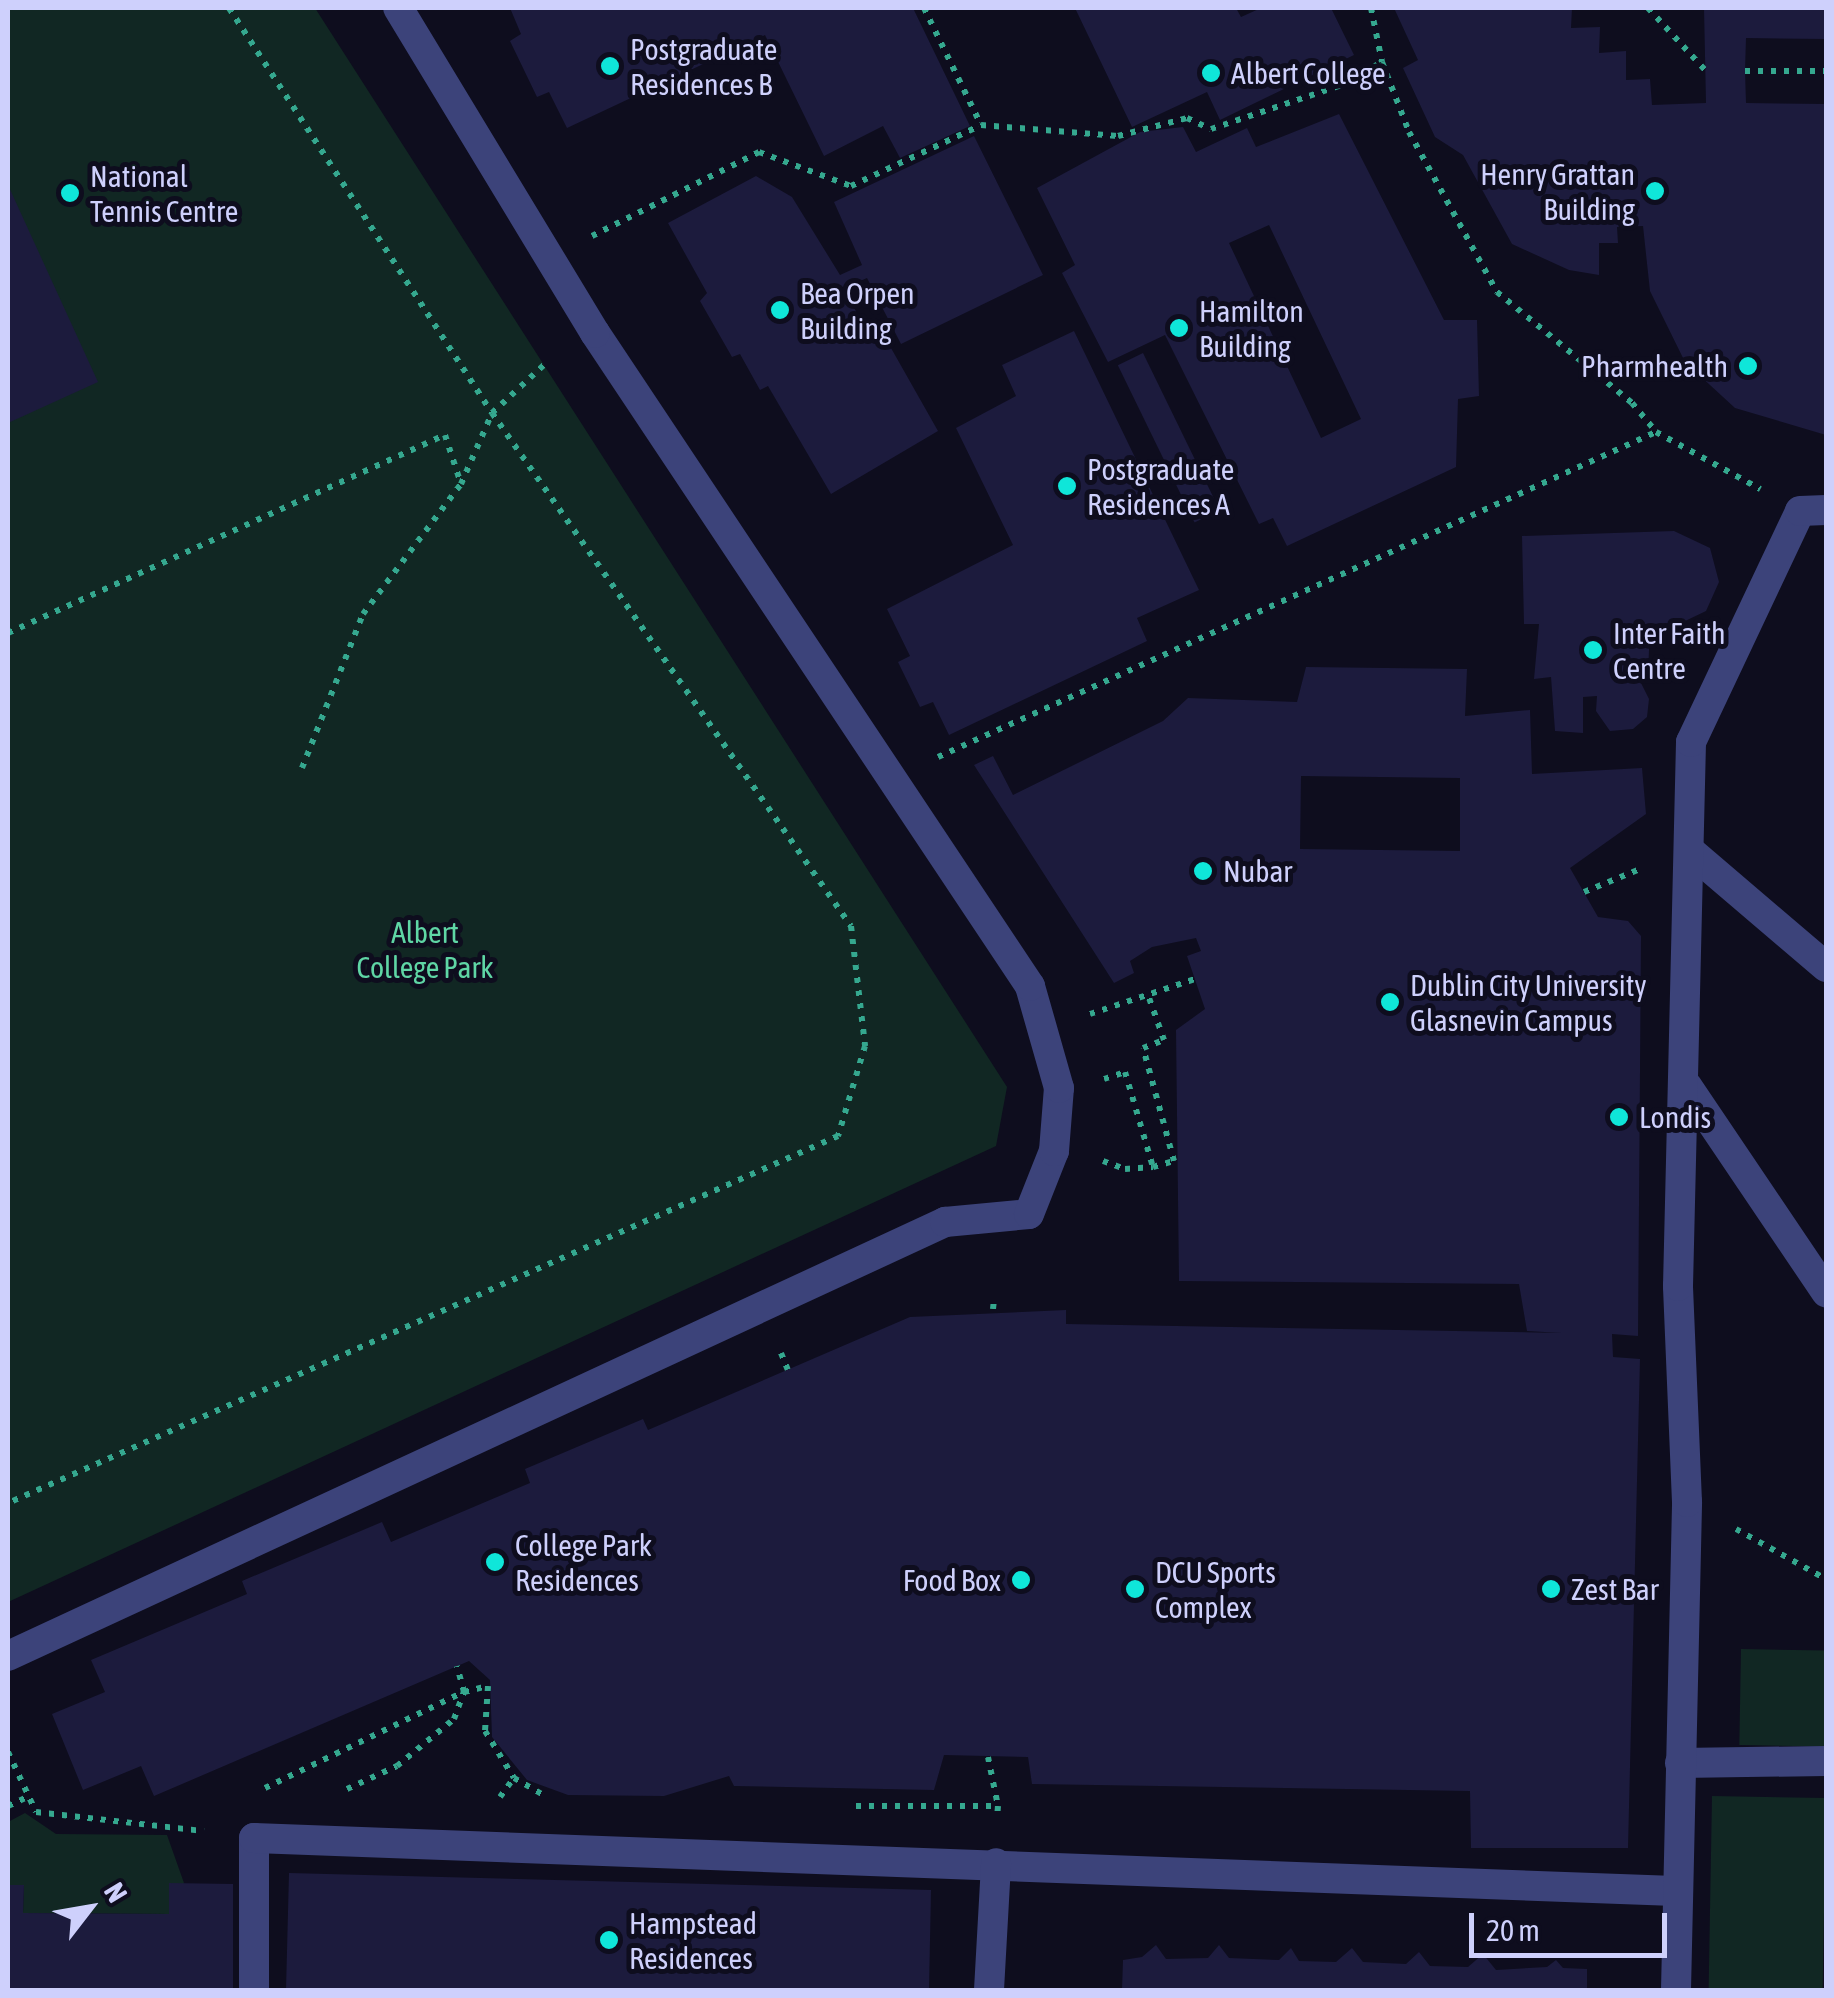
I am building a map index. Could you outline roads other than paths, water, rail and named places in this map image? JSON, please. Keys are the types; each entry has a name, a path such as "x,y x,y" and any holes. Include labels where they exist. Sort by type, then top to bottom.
{"street":[{"path":"8,1656 945,1222 1029,1214 1054,1151 1060,1088 1030,986 595,332 405,9"},
{"path":"1676,1990 1675,1891 1687,1502 1678,1286 1687,1086 1691,742 1813,511"},
{"path":"1689,850 1826,967"},
{"path":"1687,1086 1826,1292"},
{"path":"1680,1763 1826,1761"},
{"path":"254,1990 254,1838 1675,1891"},
{"path":"989,1990 996,1864"}],"place":[{"name":"Postgraduate Residences B","path":"610,66"},
{"name":"Albert College","path":"1211,73"},
{"name":"Henry Grattan Building","path":"1655,191"},
{"name":"National Tennis Centre","path":"70,193"},
{"name":"Bea Orpen Building","path":"780,310"},
{"name":"Hamilton Building","path":"1179,328"},
{"name":"Pharmhealth","path":"1748,366"},
{"name":"Postgraduate Residences A","path":"1067,486"},
{"name":"Inter Faith Centre","path":"1593,650"},
{"name":"Nubar","path":"1203,871"},
{"name":"Dublin City University Glasnevin Campus","path":"1390,1002"},
{"name":"Londis","path":"1619,1117"},
{"name":"College Park Residences","path":"495,1562"},
{"name":"Food Box","path":"1021,1580"},
{"name":"DCU Sports Complex","path":"1135,1589"},
{"name":"Zest Bar","path":"1551,1589"},
{"name":"Hampstead Residences","path":"609,1940"}],"park label":[{"name":"Albert College Park","path":"425,949"}]}
